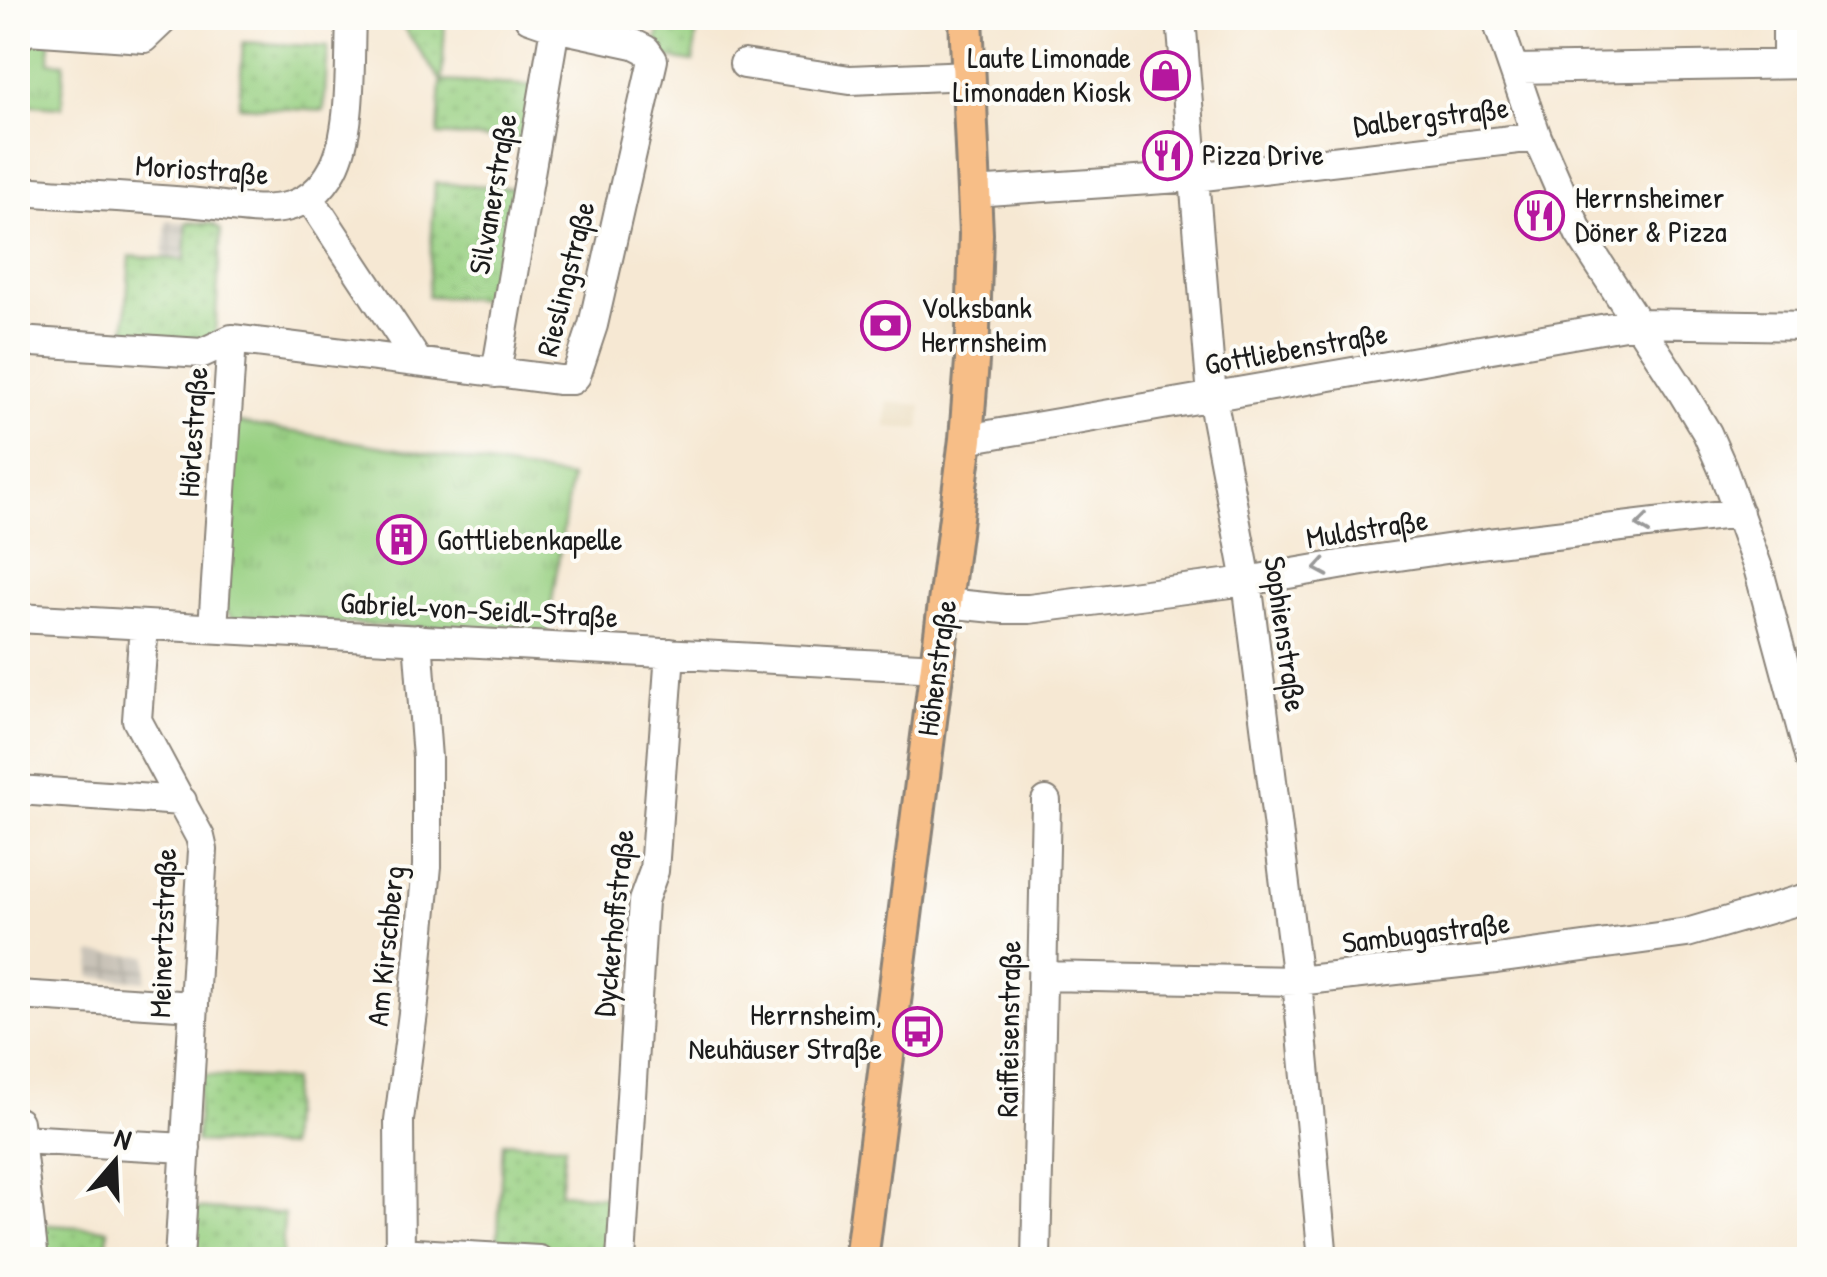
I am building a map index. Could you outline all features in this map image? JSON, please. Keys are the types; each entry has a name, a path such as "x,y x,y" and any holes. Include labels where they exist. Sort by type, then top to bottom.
{"main road":[{"name":"Höhenstraße","path":"861,1260 966,439 975,264 966,18"}],"street":[{"path":"18,38 27,30 144,38 165,18"},
{"name":"Moriostraße","path":"18,191 261,210 289,206 309,197 331,174 344,138 352,18"},
{"name":"Sophienstraße","path":"1180,18 1212,397 1247,582 1297,981 1323,1260"},
{"path":"1496,18 1537,137 1578,233 1706,433 1740,513 1776,629 1810,760"},
{"path":"1514,69 1798,64 1787,18"},
{"name":"Rieslingstraße","path":"232,339 566,381 576,376 593,325 653,66 650,54 642,47 542,22"},
{"name":"Silvanerstraße","path":"496,373 542,22"},
{"path":"744,64 850,80 970,75"},
{"name":"Dalbergstraße","path":"973,192 1195,176 1537,137"},
{"path":"309,197 418,362"},
{"name":"Gottliebenstraße","path":"966,439 1636,323 1810,326"},
{"name":"Hörlestraße","path":"18,341 202,352 232,339 213,628"},
{"name":"Muldstraße","path":"946,603 1029,609 1247,582 1470,546 1740,513"},
{"name":"Gabriel-von-Seidl-Straße","path":"18,618 938,668"},
{"name":"Meinertzstraße","path":"144,625 137,720 182,801 203,850 178,1260"},
{"name":"Am Kirschberg","path":"400,1256 398,1120 427,866 427,758 418,639"},
{"name":"Dyckerhoffstraße","path":"621,1260 644,901 654,871 670,653"},
{"path":"18,790 182,801"},
{"name":"Raiffeisenstraße","path":"1036,1260 1046,801"},
{"name":"Sambugastraße","path":"1043,976 1297,981 1686,933 1810,897"},
{"path":"18,995 194,1006"},
{"path":"34,1260 24,1229 18,1126 186,1148"},
{"path":"400,1256 539,1260"}],"shaded area":[{"path":"166,221 187,222 185,260 163,259"},
{"path":"887,402 922,405 920,429 886,427"},
{"path":"92,953 148,956 146,981 91,977"}],"green space":[{"path":"397,18 453,18 445,21 442,81 536,86 528,141 438,135 441,81"},
{"path":"660,24 697,30 693,62 662,57 656,47"},
{"path":"33,40 50,41 49,62 64,63 62,107 18,104 18,53"},
{"path":"243,42 328,47 324,111 239,106"},
{"path":"435,183 520,188 503,301 428,296"},
{"path":"187,222 213,224 221,230 215,337 205,346 133,341 125,331 130,256 185,260"},
{"path":"234,422 571,478 547,634 232,618 220,604"},
{"path":"200,1075 292,1080 288,1147 196,1142"},
{"path":"503,1142 565,1145 560,1193 612,1198 608,1246 599,1255 497,1250"},
{"path":"192,1208 284,1214 282,1259 189,1260"},
{"path":"36,1224 108,1229 106,1259 40,1259"}],"place":[{"name":"Laute Limonade Limonaden Kiosk","path":"1166,75"},
{"name":"Pizza Drive","path":"1167,155"},
{"name":"Herrnsheimer Döner & Pizza","path":"1540,215"},
{"name":"Volksbank Herrnsheim","path":"886,325"},
{"name":"Gottliebenkapelle","path":"402,540"},
{"name":"Herrnsheim, Neuhäuser Straße","path":"917,1032"}]}
